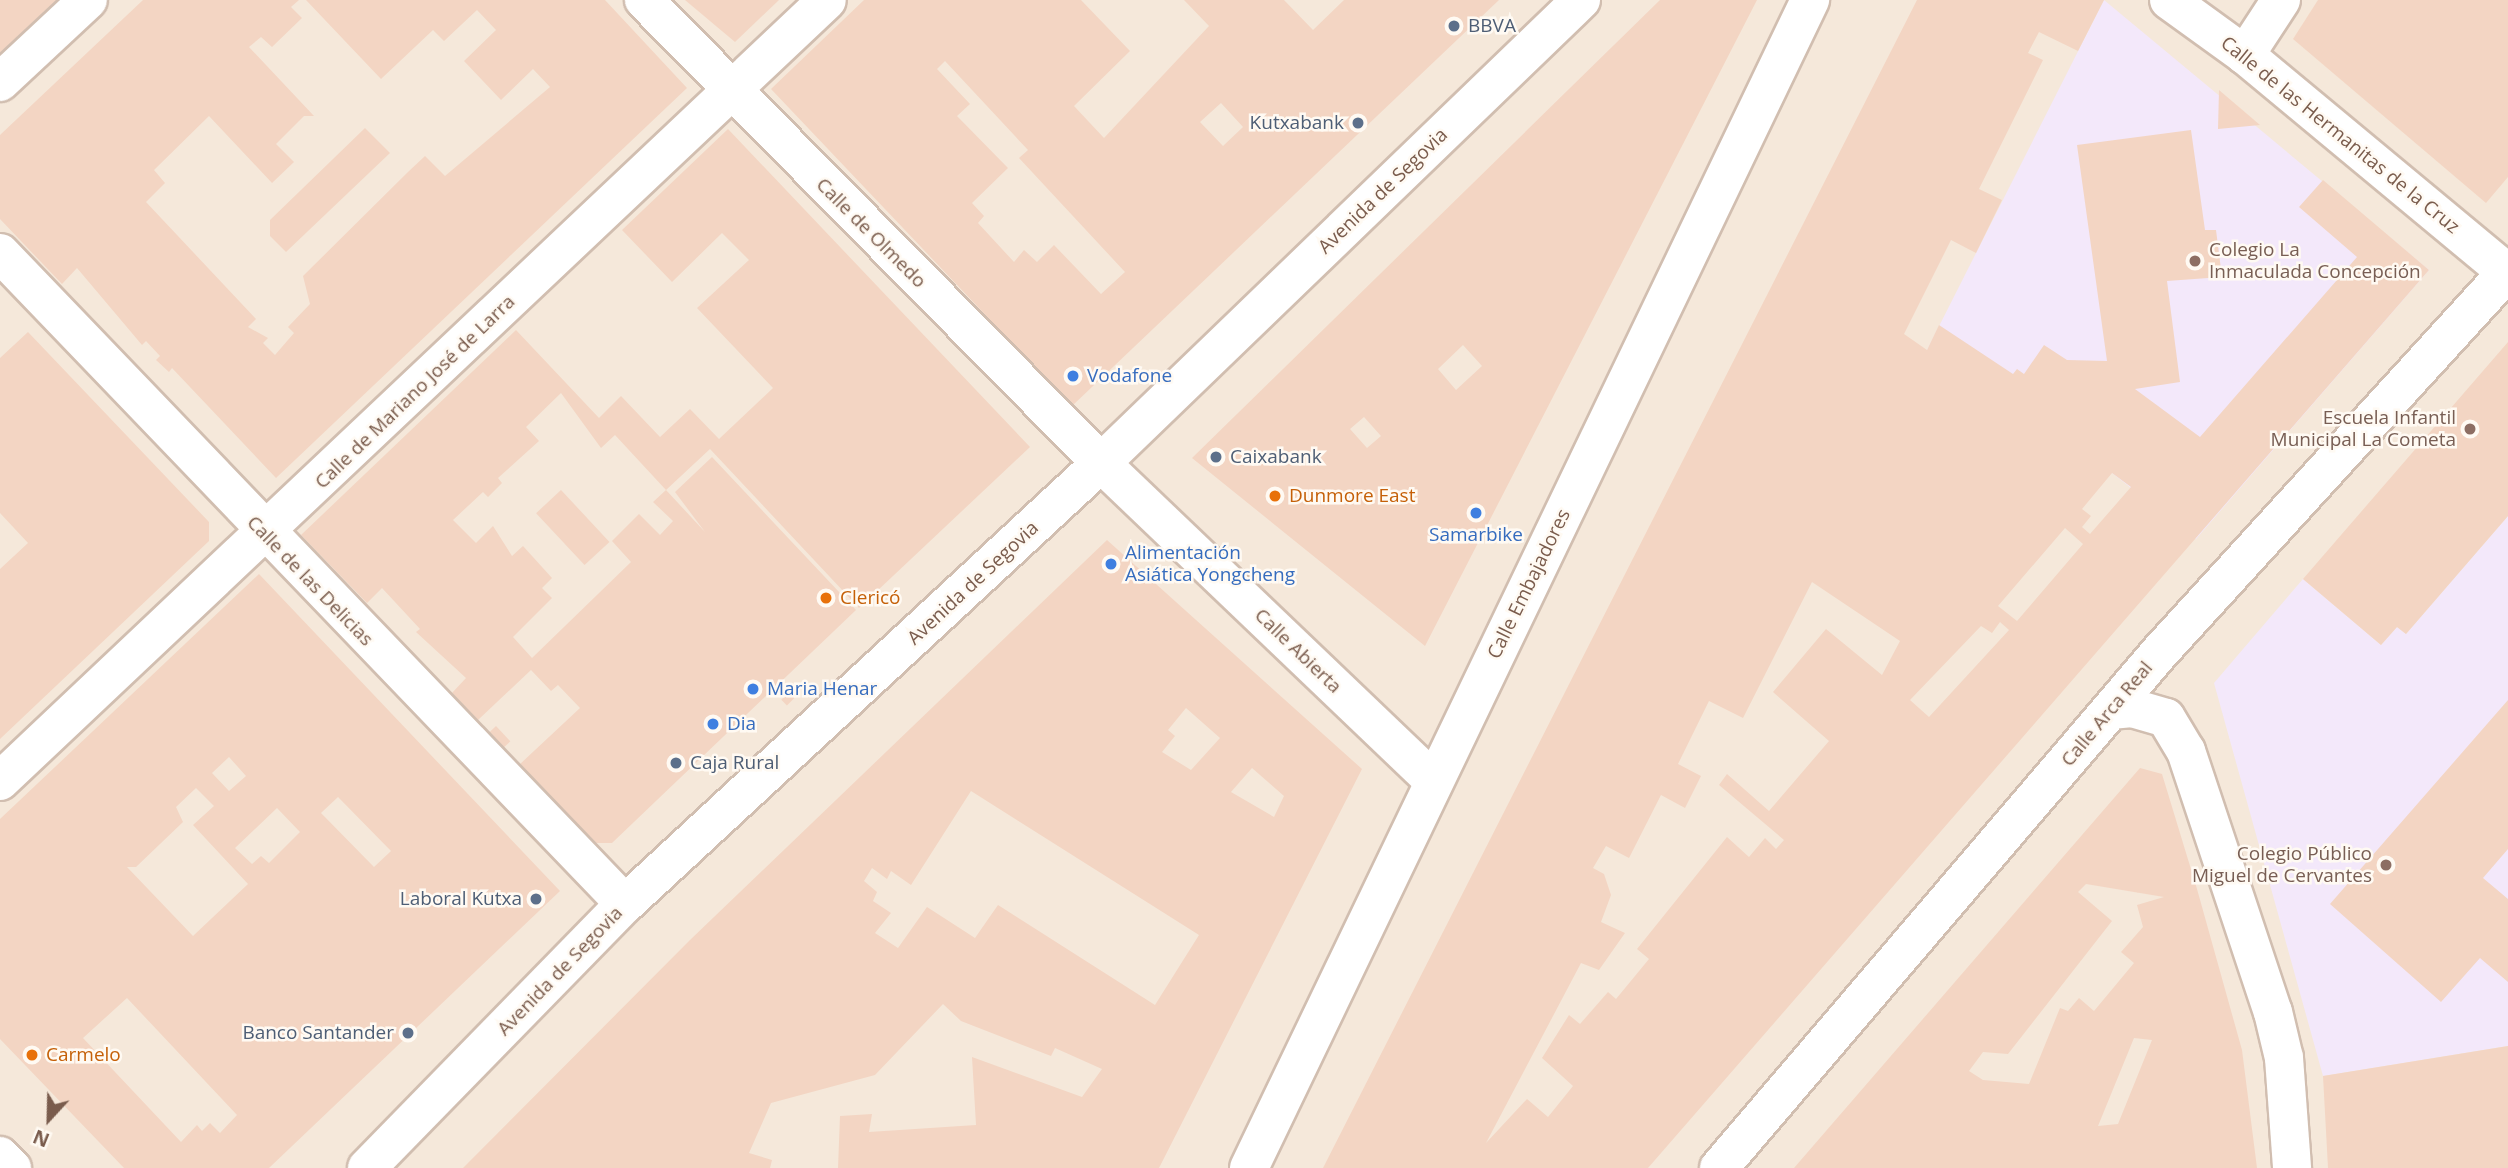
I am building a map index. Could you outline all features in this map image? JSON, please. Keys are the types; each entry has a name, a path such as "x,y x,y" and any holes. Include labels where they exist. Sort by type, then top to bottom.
{"street":[{"path":"0,82 88,0"},
{"name":"Calle de Olmedo","path":"645,0 730,91 1101,463"},
{"name":"Calle de Mariano José de Larra","path":"0,781 266,535 827,0"},
{"name":"Avenida de Segovia","path":"367,1168 625,904 1101,463 1581,0"},
{"name":"Calle Embajadores","path":"1249,1168 1810,0"},
{"name":"Calle de las Hermanitas de la Cruz","path":"2169,0 2245,55 2508,272"},
{"path":"2245,55 2281,0"},
{"name":"Calle de las Delicias","path":"0,253 266,535 625,904"},
{"name":"Calle Arca Real","path":"1719,1168 2111,710 2508,272"},
{"name":"Calle Abierta","path":"1101,463 1434,781"},
{"path":"2111,710 2132,708 2166,718 2186,751 2273,1012 2284,1058 2292,1168"},
{"path":"0,1156 12,1168"}],"shaded area":[{"path":"0,0 2508,0 2508,1168 0,1168"},
{"name":"Colegio La Inmaculada Concepción","path":"2104,0 2429,270 2196,539 2112,473 1927,350"},
{"name":"Colegio Público Miguel de Cervantes","path":"2508,516 2508,1046 2323,1076 2214,683 2303,579 2381,645 2397,627 2406,634"}],"building":[{"path":"0,0 59,0 0,56"},
{"path":"143,0 299,0 291,7 302,18 272,47 261,37 249,47 314,116 304,116 276,144 294,162 272,183 209,116 154,170 165,183 146,202 256,319 248,327 268,338 263,343 275,355 294,333 288,327 310,304 303,276 408,172 425,156 445,176 550,87 533,69 501,100 464,61 496,30 477,10 444,41 433,30 381,79 306,0 605,0 687,88 276,478 172,368 169,372 156,360 160,356 146,341 142,345 77,268 62,284 0,219 0,135"},
{"path":"685,0 779,0 735,42"},
{"path":"864,0 1081,0 1130,51 1074,106 1104,138 1209,26 1184,0 1284,0 1313,30 1344,0 1499,0 1072,406 771,89","holes":["945,61 1028,150 1019,158 1125,272 1101,294 1054,245 1037,262 1024,250 1014,262 978,223 984,216 972,203 1008,168 957,116 970,104 937,69","1221,103 1243,127 1223,146 1200,122"]},
{"path":"1660,0 1757,0 1425,646 1192,458","holes":["1463,345 1482,366 1456,390 1438,369","1364,417 1381,436 1367,448 1350,429"]},
{"path":"1917,0 2104,0 2078,51 2039,32 2028,53 2043,60 1979,189 2002,200 1976,253 1951,240 1904,334 1927,350 1939,325 2013,374 2017,369 2024,374 2044,345 2067,360 2107,361 2077,145 2191,130 2205,230 2216,230 2222,277 2167,281 2180,382 2135,389 2200,437 2357,257 2299,207 2323,180 2429,270 1648,1168 1323,1168","holes":["2112,473 2131,487 2090,534 2082,527 2091,516 2082,509","2065,528 2083,544 2017,621 1998,606","1812,582 1900,641 1882,675 1826,629 1773,692 1829,741 1769,811 1727,774 1719,785 1784,840 1776,849 1765,838 1749,857 1727,837 1637,949 1649,959 1616,999 1608,992 1580,1024 1569,1015 1542,1058 1573,1086 1548,1117 1527,1099 1486,1143 1581,963 1599,970 1625,933 1601,922 1611,895 1604,874 1593,868 1606,846 1629,858 1661,795 1685,808 1701,776 1678,764 1709,701 1743,718","2000,622 2009,630 1929,717 1910,700 1981,626 1992,633"]},
{"path":"2318,0 2508,0 2508,177 2486,203 2293,39"},
{"path":"2219,90 2260,125 2218,129"},
{"path":"365,128 390,153 286,252 270,236 270,220"},
{"path":"728,129 1030,447 859,608 710,449 666,490 705,532 675,492 712,457 856,610 612,843 593,843 519,765 580,708 558,685 551,691 531,670 478,720 452,693 466,678 416,632 420,629 382,588 367,603 301,535 516,330 599,418 621,396 660,437 690,409 719,439 773,388 697,308 749,260 722,233 672,282 622,230","holes":["561,393 601,448 615,435 666,490 653,502 673,521 660,535 639,514 612,541 631,562 532,658 513,637 552,598 542,588 552,578 523,546 512,556 493,526 476,543 453,520 483,492 488,497 502,483 498,478 539,441 526,427"]},
{"path":"28,332 209,522 209,541 0,739 0,569 28,543 0,513 0,358"},
{"name":"Escuela Infantil Municipal La Cometa","path":"2508,342 2508,516 2406,634 2397,627 2381,645 2303,579"},
{"path":"561,490 609,542 585,565 536,513"},
{"path":"1107,540 1362,769 1159,1168 838,1168 840,1116 872,1114 869,1132 976,1125 972,1057 1082,1097 1102,1069 1055,1048 1051,1056 961,1021 943,1004 875,1075 771,1103 749,1153 772,1160 770,1168 463,1168 690,940","holes":["1186,708 1220,738 1191,770 1162,752 1175,736 1168,730","1252,768 1284,796 1274,817 1231,792","971,791 1199,935 1155,1005 998,905 975,938 927,907 898,948 875,933 891,913 873,901 877,892 864,881 872,868 887,879 891,871 911,885"]},
{"path":"259,574 560,891 269,1168 124,1168 0,1039 0,819","holes":["229,757 246,776 229,791 212,773","196,788 214,806 193,825 248,884 193,936 127,867 136,867 183,822 176,807","338,797 391,851 374,867 321,813","277,808 300,832 269,863 261,856 252,864 235,848","127,998 237,1115 220,1133 210,1123 202,1131 197,1125 181,1142 83,1038"]},
{"path":"794,687 800,693 787,705 781,700"},
{"path":"2508,700 2508,849 2483,878 2508,899 2508,982 2480,958 2441,1002 2330,904"},
{"path":"496,726 510,741 504,747 489,732"},
{"path":"2140,768 2162,774 2242,1050 2257,1168 1794,1168","holes":["2086,884 2164,897 2137,905 2143,927 2121,952 2134,963 2094,1011 2079,998 2068,1011 2060,1008 2029,1084 1983,1080 1969,1071 1983,1052 2008,1054 2112,921 2078,892","2134,1038 2152,1040 2118,1124 2098,1126"]},
{"path":"2508,1046 2508,1168 2328,1168 2323,1076"}],"place":[{"name":"BBVA","path":"1454,26"},
{"name":"Kutxabank","path":"1358,123"},
{"name":"Colegio La Inmaculada Concepción","path":"2195,261"},
{"name":"Vodafone","path":"1073,376"},
{"name":"Escuela Infantil Municipal La Cometa","path":"2470,429"},
{"name":"Caixabank","path":"1216,457"},
{"name":"Dunmore East","path":"1275,496"},
{"name":"Samarbike","path":"1476,513"},
{"name":"Alimentación Asiática Yongcheng","path":"1111,564"},
{"name":"Clericó","path":"826,598"},
{"name":"Maria Henar","path":"753,689"},
{"name":"Dia","path":"713,724"},
{"name":"Caja Rural","path":"676,763"},
{"name":"Colegio Público Miguel de Cervantes","path":"2386,865"},
{"name":"Laboral Kutxa","path":"536,899"},
{"name":"Banco Santander","path":"408,1033"},
{"name":"Carmelo","path":"32,1055"}]}
